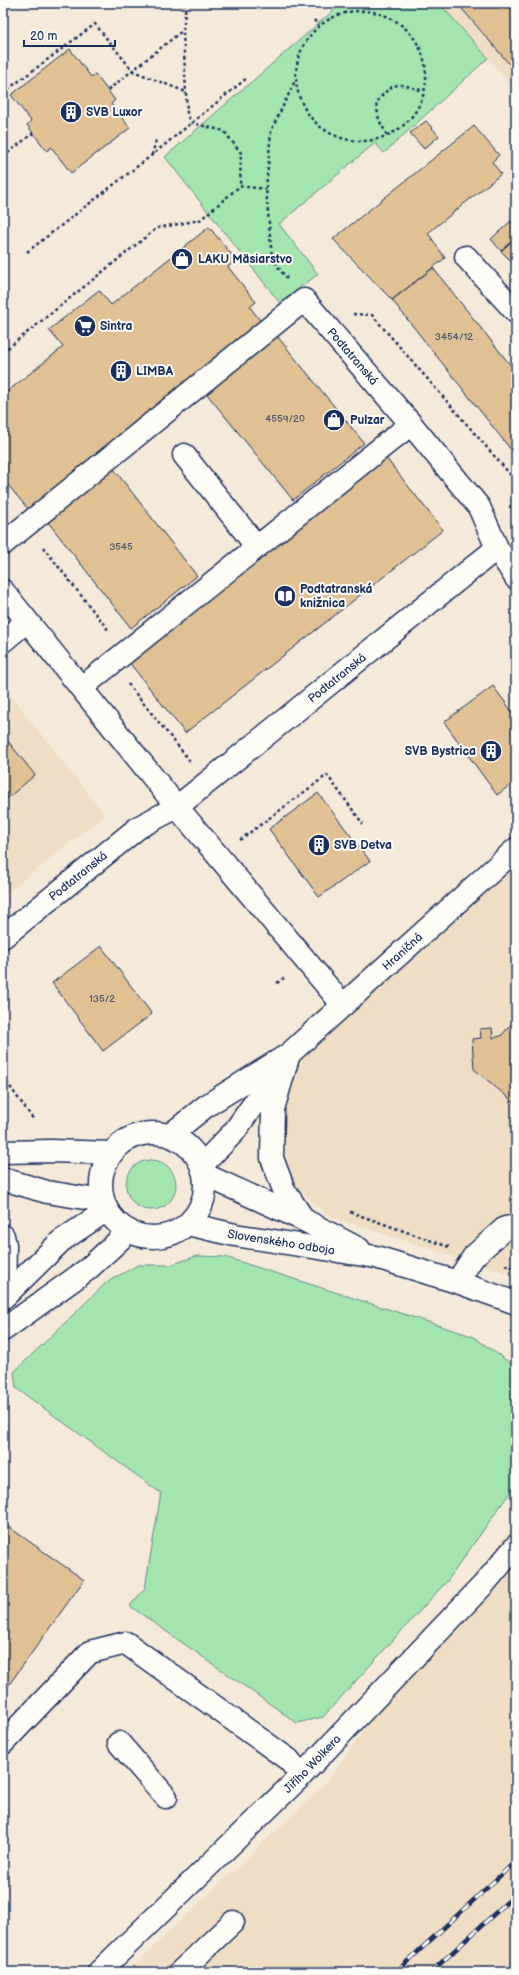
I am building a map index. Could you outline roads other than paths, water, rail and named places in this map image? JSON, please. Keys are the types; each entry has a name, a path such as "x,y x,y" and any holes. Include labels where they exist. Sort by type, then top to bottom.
{"street":[{"path":"466,258 516,312"},
{"name":"Podtatranská","path":"3,544 304,300 411,424 479,507 497,548 516,578"},
{"path":"81,688 411,424"},
{"path":"184,455 257,547"},
{"name":"Podtatranská","path":"3,937 139,827 177,807 497,548"},
{"path":"3,592 177,807 343,1005"},
{"path":"3,641 27,621"},
{"name":"Hraničná","path":"170,1135 206,1106 289,1054 516,849"},
{"path":"289,1054 273,1109 272,1158 284,1190 304,1220"},
{"name":"Hraničná","path":"203,1170 234,1132 289,1054"},
{"path":"154,1132 170,1135 184,1142 194,1152 203,1170 206,1189 203,1202 197,1214 188,1224 175,1233 159,1237 143,1237 128,1232 116,1222 105,1205 101,1185 103,1168 111,1154 122,1142 137,1134 154,1132"},
{"path":"3,1152 51,1151 111,1154"},
{"name":"Slovenského odboja","path":"203,1170 376,1257"},
{"path":"3,1179 47,1192 105,1205"},
{"path":"4,1297 62,1241 105,1205"},
{"name":"Slovenského odboja","path":"188,1224 235,1235 376,1257 457,1282 516,1303"},
{"path":"457,1282 474,1256 505,1228 516,1226"},
{"path":"3,1330 88,1269 128,1232"},
{"path":"3,1236 5,1245 4,1297"},
{"name":"Jiřího Wolkera","path":"99,1972 301,1776 484,1584 516,1546"},
{"path":"3,1743 90,1652 126,1643 288,1760 301,1776"},
{"path":"119,1743 166,1797"},
{"path":"180,1972 233,1922"}],"railway":[{"path":"396,1972 516,1861"},
{"path":"431,1972 516,1894"}],"place":[{"name":"SVB Luxor","path":"71,112"},
{"name":"LAKU Mäsiarstvo","path":"182,259"},
{"name":"Sintra","path":"85,326"},
{"name":"LIMBA","path":"121,371"},
{"name":"Pulzar","path":"334,420"},
{"name":"Podtatranská knižnica","path":"285,596"},
{"name":"SVB Bystrica","path":"491,751"},
{"name":"SVB Detva","path":"319,845"}]}
